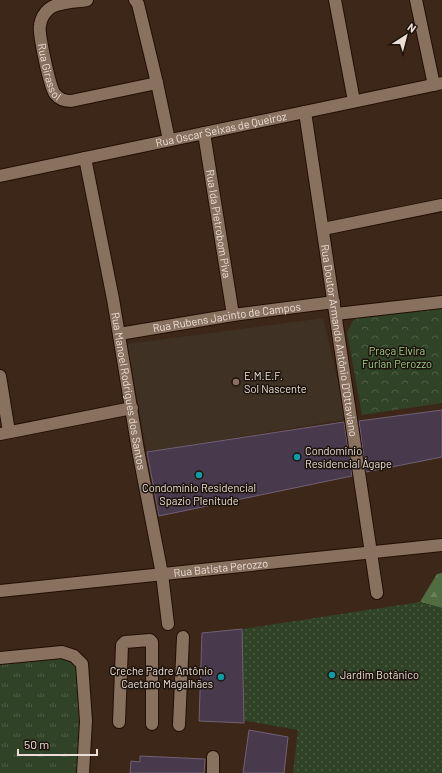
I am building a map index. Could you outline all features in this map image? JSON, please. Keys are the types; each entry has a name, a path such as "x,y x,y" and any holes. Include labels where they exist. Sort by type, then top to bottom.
{"street":[{"name":"Rua Girassol","path":"88,0 54,6 44,14 41,20 40,38 54,93 64,101 71,101 157,83"},
{"path":"135,0 138,4 169,140"},
{"path":"335,0 354,101"},
{"path":"416,0 438,84"},
{"name":"Rua Oscar Seixas de Queiroz","path":"0,176 438,84"},
{"name":"Rua Doutor Armando Antônio D'Ottaviano","path":"306,112 377,594"},
{"name":"Rua Ida Pietrobom Piva","path":"204,133 233,315"},
{"name":"Rua Manoel Rodrigues dos Santos","path":"86,158 119,334 138,450 162,574 168,624"},
{"path":"323,230 442,205"},
{"name":"Rua Rubens Jacinto de Campos","path":"119,334 233,315 442,302"},
{"path":"0,376 5,433 132,408"},
{"name":"Rua Batista Perozzo","path":"0,591 442,545"},
{"path":"179,725 183,637"},
{"path":"119,722 122,644 125,642 150,640 152,642 152,724"},
{"path":"0,658 62,652 74,656 82,664 86,721 83,773"},
{"path":"213,757 213,773"}],"shaded area":[{"name":"E.M.E.F. Sol Nascente","path":"323,318 347,419 147,452 127,344"}],"green space":[{"name":"Praça Elvira Furlan Perozzo","path":"442,305 442,403 362,415 347,332 353,321 358,317"},
{"path":"442,573 442,608 420,602 437,574"},
{"name":"Jardim Botânico","path":"420,602 442,608 442,773 293,773 298,730 225,717 217,633"},
{"path":"60,656 72,659 80,666 79,773 0,773 0,662"}],"building":[{"path":"442,410 442,457 366,472 359,421"},
{"path":"344,422 352,476 159,516 147,452"},
{"name":"Creche Padre Antônio Caetano Magalhães","path":"242,629 244,723 199,721 202,633"},
{"path":"249,730 288,737 284,773 243,773"},
{"path":"140,756 205,759 204,773 130,773 131,761 140,762"}],"place":[{"name":"E.M.E.F. Sol Nascente","path":"236,382"},
{"name":"Condominio Residencial Ágape","path":"297,457"},
{"name":"Condomínio Residencial Spazio Plenitude","path":"199,475"},
{"name":"Jardim Botânico","path":"332,675"},
{"name":"Creche Padre Antônio Caetano Magalhães","path":"221,677"}]}
